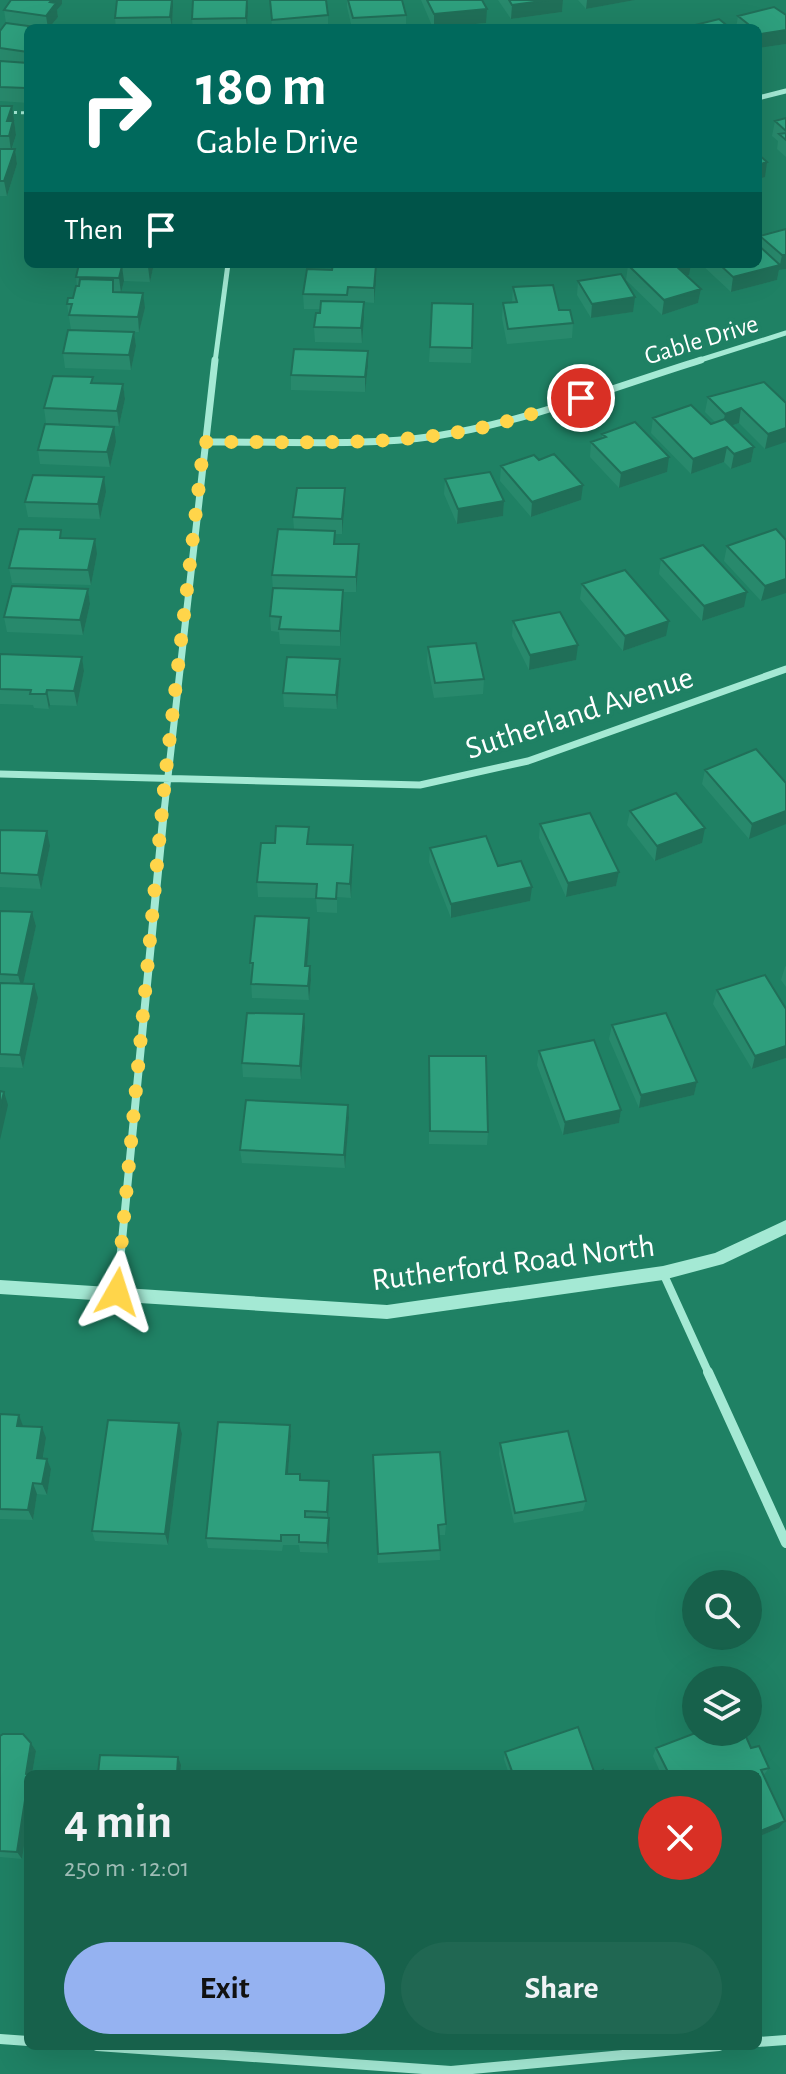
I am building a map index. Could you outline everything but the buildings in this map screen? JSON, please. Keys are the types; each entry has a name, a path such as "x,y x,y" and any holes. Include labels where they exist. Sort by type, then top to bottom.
{"street":[{"path":"762,97 786,91"},
{"path":"117,1292 165,779 227,268"},
{"name":"Gable Drive","path":"204,442 379,440 434,436 493,425 786,333"},
{"name":"Sutherland Avenue","path":"0,774 420,785 528,761 786,669"},
{"name":"Rutherford Road North","path":"0,1287 117,1292 387,1312 663,1273 718,1259 786,1227"},
{"path":"663,1273 786,1543"},
{"path":"0,2039 24,2041"},
{"path":"762,2042 786,2040"},
{"path":"154,2050 451,2071 676,2050"}],"path":[{"path":"0,112 24,113"}],"route":[{"path":"117,1292 165,779 204,442 379,440 434,436 493,425 581,398"}]}
